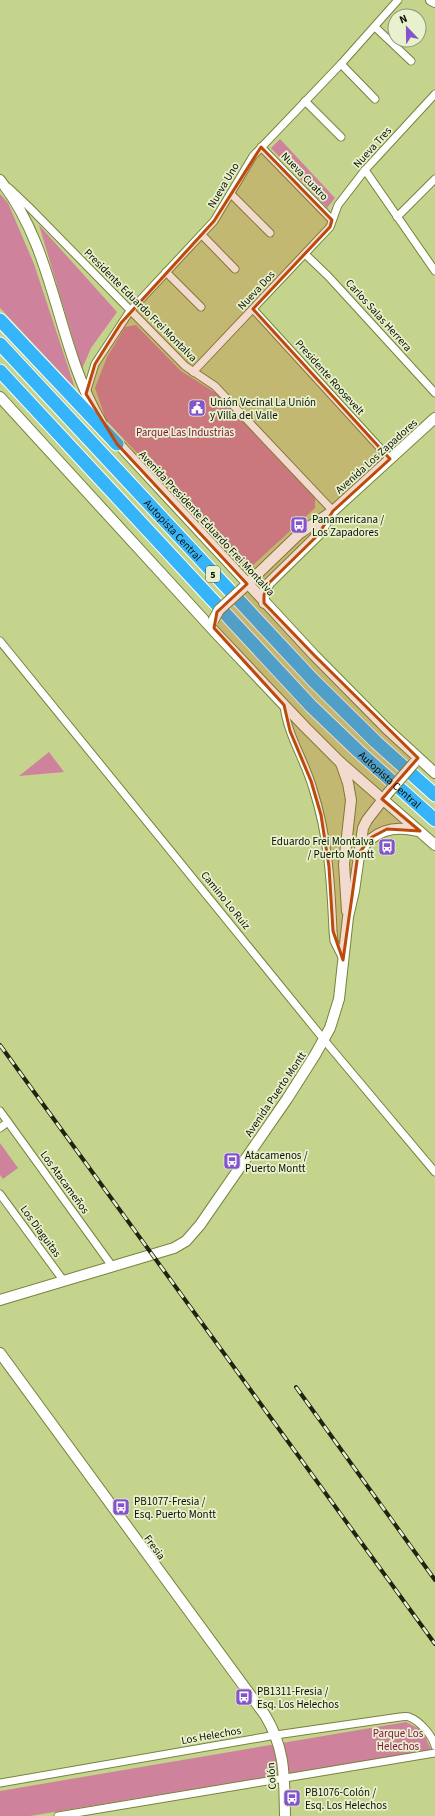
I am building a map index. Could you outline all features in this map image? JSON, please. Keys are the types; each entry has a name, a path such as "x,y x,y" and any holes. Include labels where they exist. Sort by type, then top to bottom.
{"highway":[{"path":"0,320 117,444"},
{"name":"Autopista Central","path":"0,344 312,680 376,742 435,795"},
{"name":"Autopista Central","path":"0,372 312,706 358,751 435,820"}],"main road":[{"path":"431,0 435,2"},
{"name":"Avenida Presidente Eduardo Frei Montalva","path":"1,181 16,204 37,248 70,354 86,394 101,422 117,444 245,586 264,603 416,760 435,773"},
{"path":"0,397 214,626 284,705 340,762 385,796 435,845"},
{"name":"Avenida Los Zapadores","path":"214,626 219,610 300,533 333,511 435,418"},
{"name":"Avenida Los Zapadores","path":"264,603 264,592 269,583 318,534 333,511"},
{"name":"Avenida Puerto Montt","path":"0,1300 174,1248 191,1237 283,1105 324,1040 333,1019 339,999 348,917 354,891 358,854 363,828 367,820 385,796 416,760"},
{"name":"Avenida Puerto Montt","path":"340,762 348,783 351,800 344,864 348,917"},
{"path":"358,854 372,837 386,829 400,828 420,831"},
{"name":"Fresia","path":"0,1353 265,1715 276,1735"},
{"name":"Colón","path":"276,1735 282,1755 285,1816"}],"street":[{"name":"Nueva Uno","path":"86,394 95,364 130,311 214,221 253,156 341,64 398,0"},
{"path":"375,27 411,61"},
{"path":"341,64 375,99"},
{"name":"Nueva Tres","path":"332,220 338,205 365,170 435,94"},
{"path":"305,101 341,137"},
{"name":"Nueva Cuatro","path":"261,147 332,220"},
{"path":"365,170 435,271"},
{"path":"397,217 435,179"},
{"name":"Presidente Eduardo Frei Montalva","path":"1,181 29,207 130,311 193,372 215,386 333,511"},
{"path":"231,194 270,233"},
{"name":"Nueva Dos","path":"193,372 330,227 332,220"},
{"path":"202,235 235,270"},
{"name":"Carlos Salas Herrera","path":"305,254 328,276 435,393"},
{"path":"166,272 201,307"},
{"name":"Presidente Roosevelt","path":"253,309 390,460"},
{"name":"Camino Lo Ruiz","path":"0,642 324,1040 435,1172"},
{"path":"284,705 290,731 311,781 321,815 329,867 334,941 343,960"},
{"name":"Los Atacameños","path":"0,1111 112,1266"},
{"path":"0,1128 8,1122"},
{"name":"Los Diaguitas","path":"0,1194 3,1203 64,1280"},
{"name":"Los Helechos","path":"0,1783 276,1735 400,1717 409,1717 424,1728 431,1737 435,1746"},
{"path":"58,1816 97,1813 284,1778 435,1753"}],"highlighted area":[{"path":"261,147 332,220 330,227 253,309 390,459 333,511 318,535 269,583 264,595 264,603 418,758 382,799 420,831 387,829 372,837 358,854 343,960 333,931 329,867 321,815 311,781 290,731 284,705 214,628 217,612 247,584 117,444 86,394 95,364 121,323 214,221"}],"green space":[{"path":"280,139 335,198 327,208 271,148"},
{"path":"0,194 8,203 34,264 75,388 0,308"},
{"path":"39,225 117,312 91,348 82,369"},
{"name":"Parque Las Industrias","path":"136,325 181,371 216,393 315,498 315,508 251,567 242,564 106,420 95,388 107,357 125,327"},
{"path":"49,752 64,772 19,776"},
{"path":"0,1143 18,1168 3,1179 0,1175"},
{"name":"Parque Los Helechos","path":"406,1722 423,1731 431,1750 30,1816 0,1816 0,1791"}],"railway":[{"path":"0,1045 435,1644"},
{"path":"296,1387 435,1580"}],"place":[{"name":"Unión Vecinal La Unión y Villa del Valle","path":"197,408"},
{"name":"Panamericana / Los Zapadores","path":"299,525"},
{"name":"Eduardo Frei Montalva / Puerto Montt","path":"387,847"},
{"name":"Atacamenos / Puerto Montt","path":"232,1161"},
{"name":"PB1077-Fresia / Esq. Puerto Montt","path":"121,1507"},
{"name":"PB1311-Fresia / Esq. Los Helechos","path":"244,1697"},
{"name":"PB1076-Colón / Esq. Los Helechos","path":"292,1798"}]}
